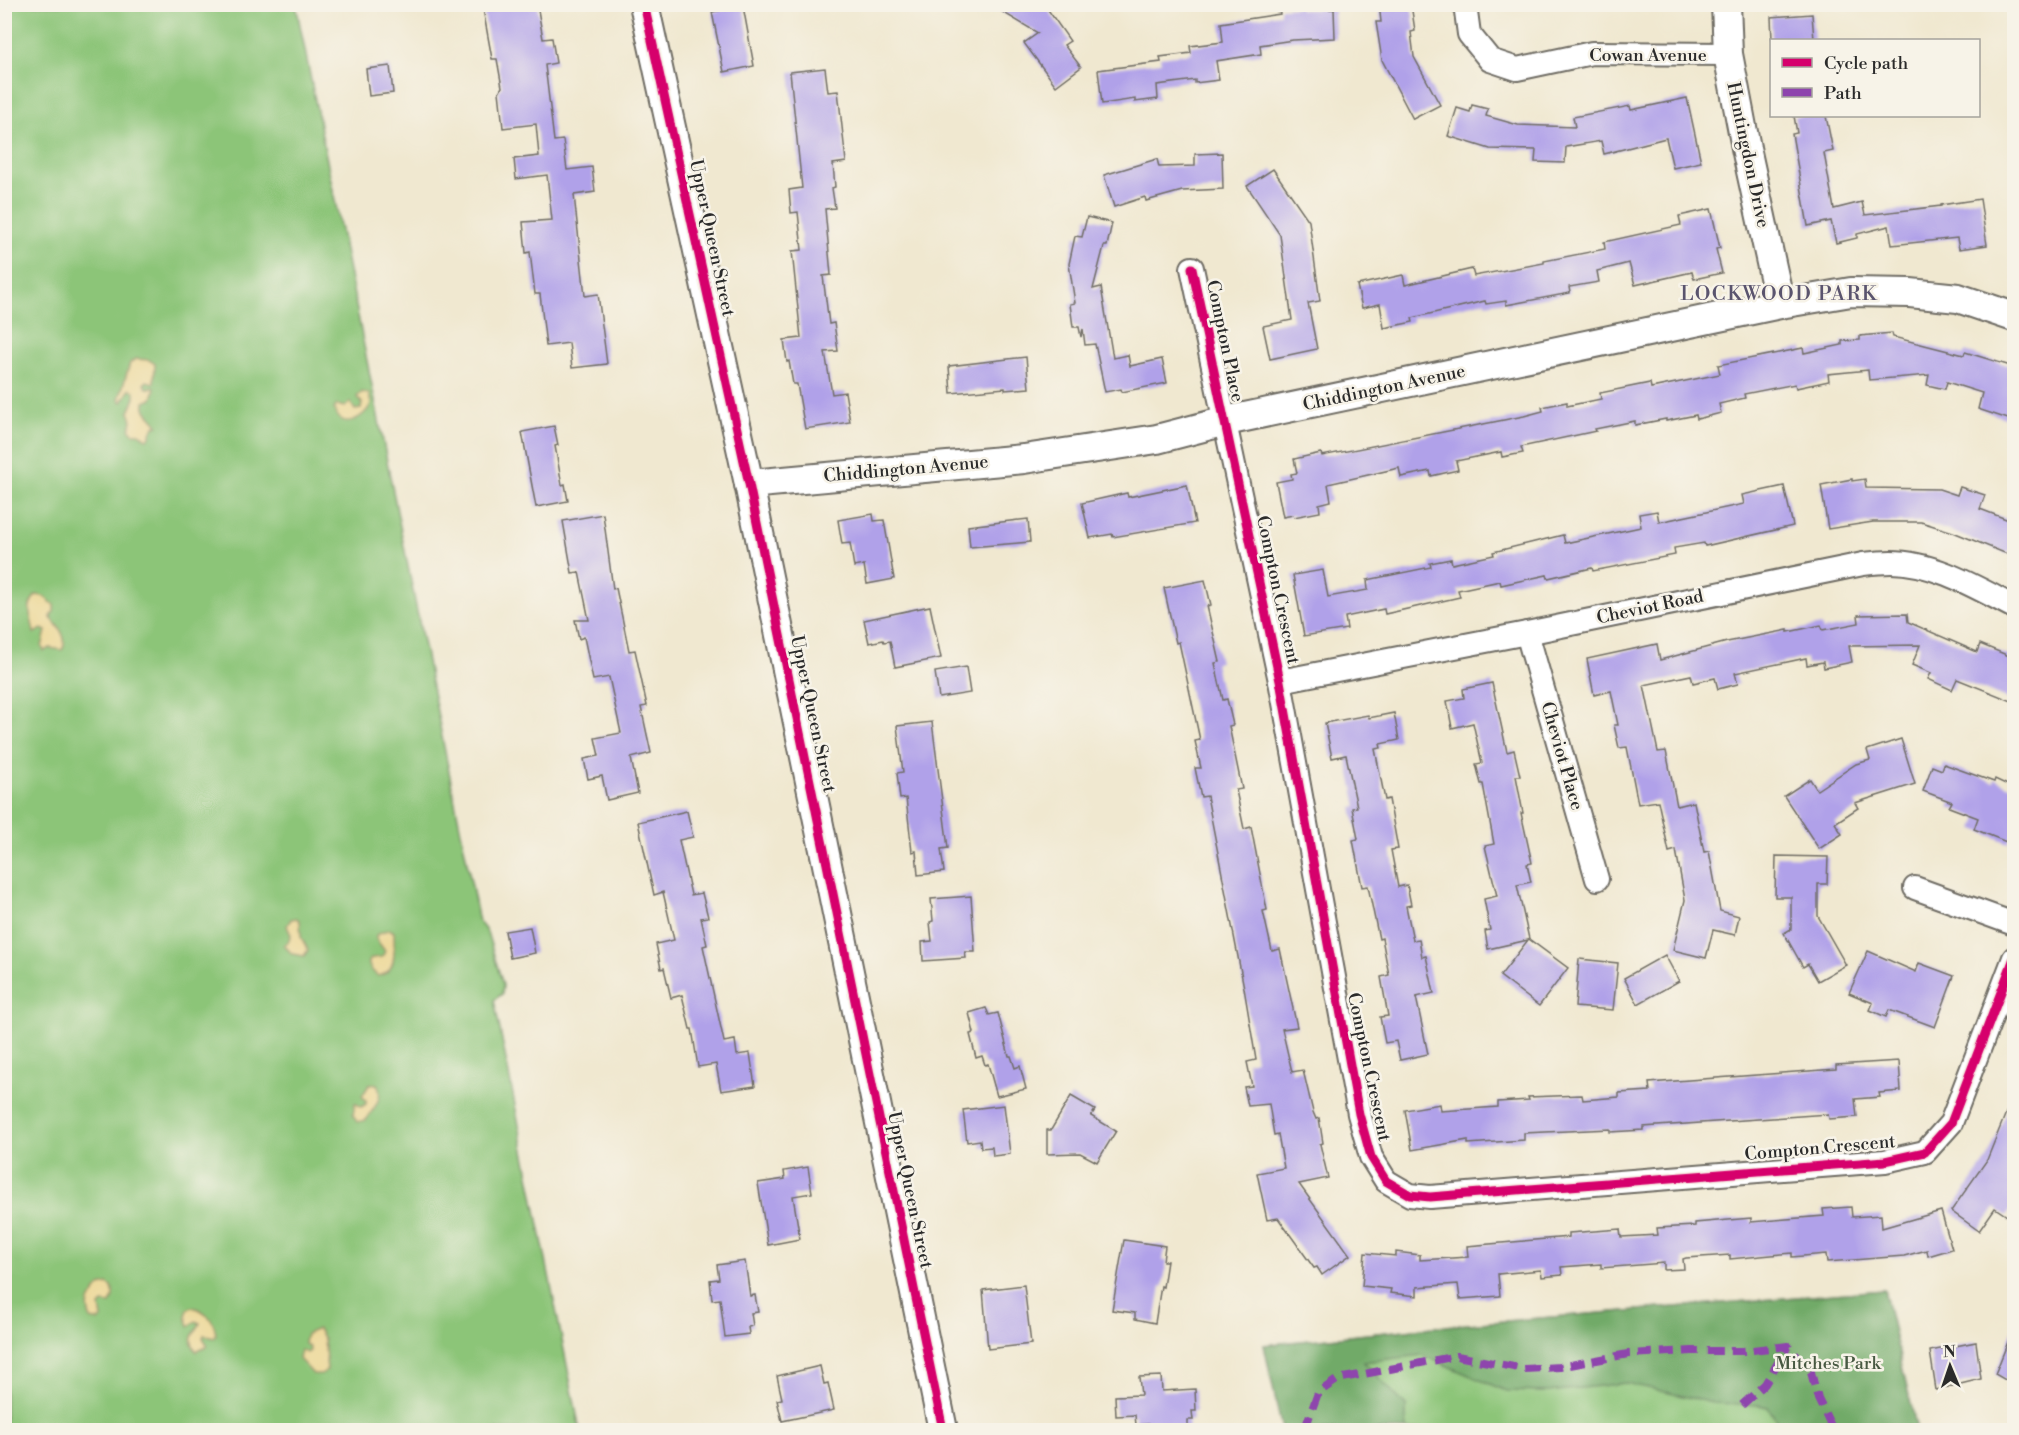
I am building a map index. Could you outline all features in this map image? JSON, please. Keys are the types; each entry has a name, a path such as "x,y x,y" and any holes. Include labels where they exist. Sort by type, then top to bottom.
{"street":[{"name":"Upper Queen Street","path":"644,4 748,484 943,1431"},
{"name":"Cowan Avenue","path":"1465,4 1469,34 1490,60 1516,69 1592,53 1728,54"},
{"name":"Huntingdon Drive","path":"1726,4 1728,54 1780,304"},
{"name":"Compton Place","path":"1192,267 1226,421"},
{"name":"Chiddington Avenue","path":"748,484 1024,459 1157,439 1226,421 1780,304 1851,292 1910,293 1958,298 2014,317"},
{"name":"Compton Crescent","path":"1226,421 1280,681 1359,1114 1371,1158 1386,1181 1410,1195 1430,1197 1885,1161 1925,1152 1951,1123 2014,958"},
{"name":"Cheviot Road","path":"1280,681 1863,564 1892,562 1927,567 1978,588 2014,607"},
{"name":"Cheviot Place","path":"1527,633 1598,879"},
{"path":"1916,888 2014,924"}],"green space":[{"path":"5,5 296,5 479,922 487,932 503,985 502,994 494,1000 580,1430 5,1430"},
{"name":"Mitches Park","path":"1884,1290 1917,1430 1282,1430 1264,1345 1444,1326"},
{"name":"Mitches Park","path":"1884,1290 1917,1430 1782,1430 1768,1407 1713,1403 1626,1383 1548,1392 1506,1391 1422,1355 1364,1362 1406,1406 1406,1430 1282,1430 1264,1345 1444,1326"}],"sand":[{"path":"136,359 149,360 155,364 154,382 147,381 144,384 147,388 155,388 152,399 145,402 145,406 158,425 154,426 149,438 146,439 130,430 132,420 129,412 135,392 130,389 122,402 119,399 130,363"},
{"path":"362,392 369,394 371,404 363,414 347,421 337,416 334,409 337,405 345,407 350,402 355,410 361,409 362,403 357,397"},
{"path":"36,595 43,596 54,605 51,618 64,637 62,650 50,648 44,651 42,647 46,631 42,629 34,633 30,604"},
{"path":"297,918 300,921 301,937 308,950 304,956 292,954 284,945 291,935 287,926 291,919"},
{"path":"389,929 394,932 394,959 389,970 378,976 369,966 369,961 382,957 385,951 376,939 376,935"},
{"path":"377,1084 380,1094 377,1103 366,1120 357,1122 353,1115 355,1103 361,1107 366,1104 362,1096 369,1085"},
{"path":"107,1284 112,1287 112,1300 110,1304 103,1303 100,1306 102,1319 99,1321 91,1319 88,1305 100,1286"},
{"path":"192,1307 209,1317 216,1336 214,1338 204,1335 207,1347 196,1351 192,1336 200,1323 196,1321 189,1326 186,1316 188,1309"},
{"path":"318,1329 324,1339 327,1370 321,1374 313,1374 299,1359 301,1350 307,1353 310,1351 304,1343 306,1334"}],"building":[{"path":"508,4 537,4 543,39 552,38 556,63 545,65 554,141 563,140 567,170 592,167 595,192 574,195 585,296 598,294 607,364 572,368 569,343 546,346 540,294 535,294 530,252 526,253 523,222 552,220 547,175 516,179 514,159 539,156 536,124 503,128 499,92 502,87 497,59 492,59 483,9"},
{"path":"989,4 1044,4 1070,41 1064,45 1081,67 1056,86 1024,43 1038,33"},
{"path":"1379,4 1411,4 1415,31 1411,32 1414,57 1440,105 1413,119 1382,60 1376,22 1381,22"},
{"path":"743,6 754,66 724,72 712,12"},
{"path":"1300,7 1300,10 1334,9 1335,38 1293,40 1260,45 1261,54 1216,61 1219,80 1195,83 1195,80 1157,85 1158,99 1135,102 1135,99 1102,104 1098,70 1161,62 1160,57 1191,53 1190,46 1223,42 1221,23 1280,14 1280,8"},
{"path":"1812,14 1814,39 1772,39 1771,17"},
{"path":"390,66 393,93 369,96 366,69"},
{"path":"825,68 828,92 838,91 846,162 833,164 835,187 832,188 835,208 825,209 831,275 823,276 829,324 834,323 838,351 825,352 832,394 845,392 850,422 805,429 797,384 793,384 784,340 801,338 792,251 802,250 798,212 791,213 789,190 802,188 790,72"},
{"path":"1687,98 1701,162 1673,168 1666,138 1604,154 1601,141 1566,147 1565,163 1535,162 1536,150 1490,149 1448,136 1457,108 1470,112 1472,105 1488,109 1486,116 1518,125 1575,127 1573,117 1630,106 1631,110"},
{"path":"1794,117 1826,117 1833,151 1824,153 1834,209 1862,202 1865,215 1980,199 1987,245 1959,249 1957,238 1892,245 1889,226 1857,234 1857,238 1836,243 1831,221 1808,226 1792,134 1797,133"},
{"path":"1222,153 1223,189 1182,191 1146,201 1145,197 1114,207 1104,175 1157,159 1159,167 1195,166 1195,154"},
{"path":"1273,169 1309,221 1320,301 1308,303 1317,349 1270,359 1263,326 1292,320 1280,235 1247,186"},
{"path":"1711,209 1720,248 1716,249 1722,273 1694,279 1692,272 1635,285 1629,263 1597,271 1599,282 1569,287 1570,293 1506,305 1506,301 1486,304 1485,301 1412,318 1413,322 1384,328 1380,304 1362,308 1357,285 1403,275 1405,285 1472,269 1474,276 1544,263 1544,261 1605,249 1604,242 1681,225 1679,216"},
{"path":"1087,217 1112,223 1093,289 1101,287 1113,358 1128,355 1130,366 1162,359 1167,383 1122,392 1121,389 1105,392 1095,344 1085,345 1083,329 1081,337 1079,327 1073,327 1070,304 1075,303 1069,264 1075,236 1082,237"},
{"path":"1892,333 1893,337 1964,355 1965,352 2014,367 2014,421 1978,409 1982,393 1947,382 1945,389 1927,385 1929,375 1869,380 1868,370 1828,374 1829,381 1796,388 1795,384 1744,394 1745,398 1719,404 1721,413 1697,419 1696,415 1635,425 1635,421 1595,429 1596,431 1521,447 1523,453 1502,457 1501,452 1456,461 1458,470 1431,476 1430,471 1401,477 1399,468 1328,484 1331,501 1319,504 1320,512 1283,517 1276,482 1292,479 1291,474 1297,473 1294,459 1321,453 1322,456 1524,416 1543,411 1542,407 1567,402 1567,406 1601,399 1600,393 1650,383 1651,388 1720,374 1718,365 1803,348 1804,353 1842,345 1842,341 1860,340 1860,336"},
{"path":"1026,357 1029,388 951,393 949,366"},
{"path":"554,426 562,485 565,484 568,501 536,507 522,432"},
{"path":"1852,479 1852,481 1865,479 1866,488 1939,489 1957,495 1960,487 1985,495 1980,509 2014,522 2014,553 2008,551 2007,554 1921,522 1873,522 1828,529 1821,485"},
{"path":"1187,485 1195,523 1113,537 1112,534 1090,538 1082,503 1127,493 1128,497"},
{"path":"1784,486 1793,526 1705,546 1704,543 1674,548 1675,555 1593,571 1592,568 1548,578 1547,575 1501,585 1500,581 1458,590 1460,597 1385,614 1384,609 1345,617 1347,629 1304,636 1293,575 1323,570 1328,597 1368,590 1367,580 1431,567 1430,563 1451,559 1452,564 1494,555 1493,552 1563,535 1565,543 1641,527 1639,514 1657,511 1659,522 1744,504 1742,495"},
{"path":"603,514 613,589 616,588 629,651 635,650 647,706 641,707 651,753 631,758 638,793 607,800 602,776 588,779 584,759 599,756 595,738 621,733 609,677 593,680 584,637 579,639 575,620 589,620 579,572 572,573 563,521"},
{"path":"873,514 874,521 884,520 894,579 867,584 864,565 854,567 850,543 842,544 838,520"},
{"path":"1028,519 1030,542 970,547 968,526"},
{"path":"1205,580 1211,605 1207,606 1220,662 1215,663 1223,700 1227,699 1233,725 1229,726 1242,789 1236,790 1244,829 1251,827 1267,910 1263,911 1272,951 1280,949 1297,1027 1282,1029 1292,1072 1303,1070 1313,1112 1316,1119 1319,1118 1323,1143 1320,1144 1328,1178 1299,1184 1350,1255 1322,1275 1317,1267 1314,1268 1278,1218 1267,1220 1257,1173 1284,1168 1278,1134 1274,1135 1269,1104 1248,1106 1244,1087 1252,1086 1247,1062 1256,1060 1207,796 1201,797 1195,768 1201,768 1195,741 1200,740 1179,642 1176,643 1164,588"},
{"path":"930,606 941,658 895,667 890,641 869,643 864,620"},
{"path":"1907,614 1908,622 1977,652 1980,644 2014,658 2014,702 1957,679 1952,690 1928,679 1931,673 1912,665 1920,645 1849,646 1852,662 1824,668 1823,662 1807,665 1806,658 1735,673 1738,684 1718,689 1715,678 1693,683 1691,675 1644,685 1658,752 1666,751 1677,806 1694,802 1704,852 1709,851 1720,911 1739,916 1735,935 1713,930 1706,958 1673,950 1685,900 1676,850 1669,852 1658,801 1638,804 1627,747 1619,748 1614,725 1618,725 1611,691 1594,695 1587,659 1657,644 1660,660 1727,642 1788,630 1788,632 1821,625 1823,630 1859,623 1858,615"},
{"path":"966,667 970,693 939,698 935,672"},
{"path":"1492,683 1507,752 1514,750 1520,776 1516,776 1523,813 1521,813 1532,863 1527,864 1531,882 1517,885 1529,939 1568,968 1539,1006 1500,976 1528,940 1488,949 1485,931 1490,930 1484,899 1497,896 1485,846 1494,844 1483,784 1481,784 1476,764 1482,763 1473,723 1452,728 1447,701 1464,698 1463,689"},
{"path":"1394,713 1399,740 1380,744 1381,748 1375,749 1385,800 1389,799 1398,849 1391,850 1398,887 1407,885 1411,905 1406,906 1413,940 1419,939 1422,957 1426,956 1434,993 1416,997 1428,1054 1400,1060 1396,1041 1385,1043 1380,1017 1388,1016 1381,977 1389,975 1368,886 1362,887 1353,840 1358,839 1352,808 1357,807 1346,755 1332,758 1325,723"},
{"path":"932,722 948,848 941,849 944,872 918,875 916,851 912,852 906,798 900,799 897,773 903,772 897,726"},
{"path":"1901,739 1915,784 1855,803 1858,808 1835,823 1842,834 1819,849 1784,796 1810,779 1817,790 1856,764 1870,760 1867,750"},
{"path":"1944,764 1994,782 1995,779 2014,788 2014,830 2009,843 1974,829 1978,818 1949,807 1952,802 1923,791 1932,766 1942,770"},
{"path":"687,811 693,837 679,840 691,895 702,893 708,917 701,918 707,945 703,946 724,1042 735,1040 737,1055 750,1053 755,1086 721,1091 716,1064 698,1067 692,1029 690,1029 682,995 671,998 664,968 661,969 656,944 674,940 663,892 654,895 638,822"},
{"path":"1776,856 1828,857 1827,884 1818,884 1818,916 1846,965 1818,981 1808,964 1803,967 1784,933 1791,929 1791,897 1775,897"},
{"path":"971,896 975,952 965,952 966,958 923,961 922,942 932,941 931,899"},
{"path":"530,927 535,953 510,958 505,931"},
{"path":"1868,951 1916,972 1919,963 1954,976 1935,1027 1889,1010 1886,1017 1870,1010 1873,1003 1849,993"},
{"path":"1665,955 1679,981 1638,1004 1624,978"},
{"path":"1579,959 1618,963 1613,1010 1575,1007"},
{"path":"986,1008 989,1015 998,1013 1009,1056 1015,1068 1020,1066 1026,1089 997,1096 988,1064 985,1065 982,1056 976,1058 970,1034 974,1033 969,1013"},
{"path":"1899,1061 1901,1091 1879,1093 1880,1097 1855,1099 1857,1117 1829,1119 1828,1114 1643,1127 1643,1130 1610,1132 1610,1129 1524,1133 1524,1140 1468,1144 1468,1140 1412,1150 1405,1110 1440,1104 1441,1111 1498,1107 1498,1102 1529,1100 1528,1097 1582,1095 1583,1100 1619,1097 1619,1093 1650,1091 1649,1083 1836,1069 1836,1065"},
{"path":"2014,1093 2014,1205 2007,1216 1995,1208 1979,1231 1951,1211 1987,1160"},
{"path":"1071,1096 1095,1110 1091,1116 1116,1131 1097,1162 1080,1153 1047,1154 1047,1130 1051,1130"},
{"path":"1004,1105 1010,1154 993,1156 992,1147 981,1148 980,1140 967,1142 963,1110"},
{"path":"808,1167 812,1193 793,1196 800,1239 768,1245 758,1183 785,1179 784,1171"},
{"path":"1851,1207 1852,1217 1881,1215 1882,1228 1941,1211 1952,1249 1928,1256 1927,1250 1904,1256 1827,1262 1826,1254 1792,1257 1792,1253 1730,1259 1730,1255 1686,1258 1683,1259 1684,1269 1664,1270 1664,1263 1601,1268 1601,1264 1561,1267 1562,1275 1542,1277 1541,1270 1498,1274 1500,1296 1460,1299 1458,1284 1417,1287 1417,1296 1390,1293 1391,1289 1362,1286 1365,1253 1396,1256 1396,1252 1420,1255 1420,1260 1468,1257 1467,1246 1569,1237 1569,1233 1620,1229 1621,1237 1658,1235 1657,1228 1695,1226 1695,1223 1751,1218 1751,1222 1824,1216 1823,1209"},
{"path":"1124,1240 1165,1246 1163,1261 1167,1261 1155,1323 1135,1319 1135,1313 1112,1310"},
{"path":"745,1261 750,1296 755,1295 758,1312 751,1313 753,1326 748,1327 749,1334 725,1337 720,1299 712,1300 710,1280 719,1279 717,1265"},
{"path":"1024,1285 1031,1344 988,1349 983,1290"},
{"path":"2014,1327 2014,1385 1995,1374"},
{"path":"1976,1342 1981,1379 1936,1390 1930,1351"},
{"path":"820,1366 824,1384 828,1383 834,1410 782,1421 777,1400 782,1399 777,1376"},
{"path":"1161,1376 1162,1391 1195,1389 1196,1411 1192,1411 1193,1420 1188,1420 1188,1431 1149,1431 1148,1424 1136,1425 1135,1415 1116,1416 1115,1396 1141,1395 1139,1377"}],"marked path":[{"path":"1742,1405 1765,1384 1788,1346"},
{"path":"1307,1430 1307,1423 1318,1393 1338,1379 1457,1356 1524,1369 1560,1367 1628,1354 1743,1351 1788,1346 1811,1372 1818,1399 1833,1430"}],"cycle path":[{"path":"644,4 749,484 943,1430"},
{"path":"1192,268 1280,681 1359,1114 1371,1157 1386,1181 1410,1195 1430,1197 1885,1161 1925,1152 1951,1123 2014,958"}],"district":[{"name":"LOCKWOOD PARK","path":"1779,294"}]}
